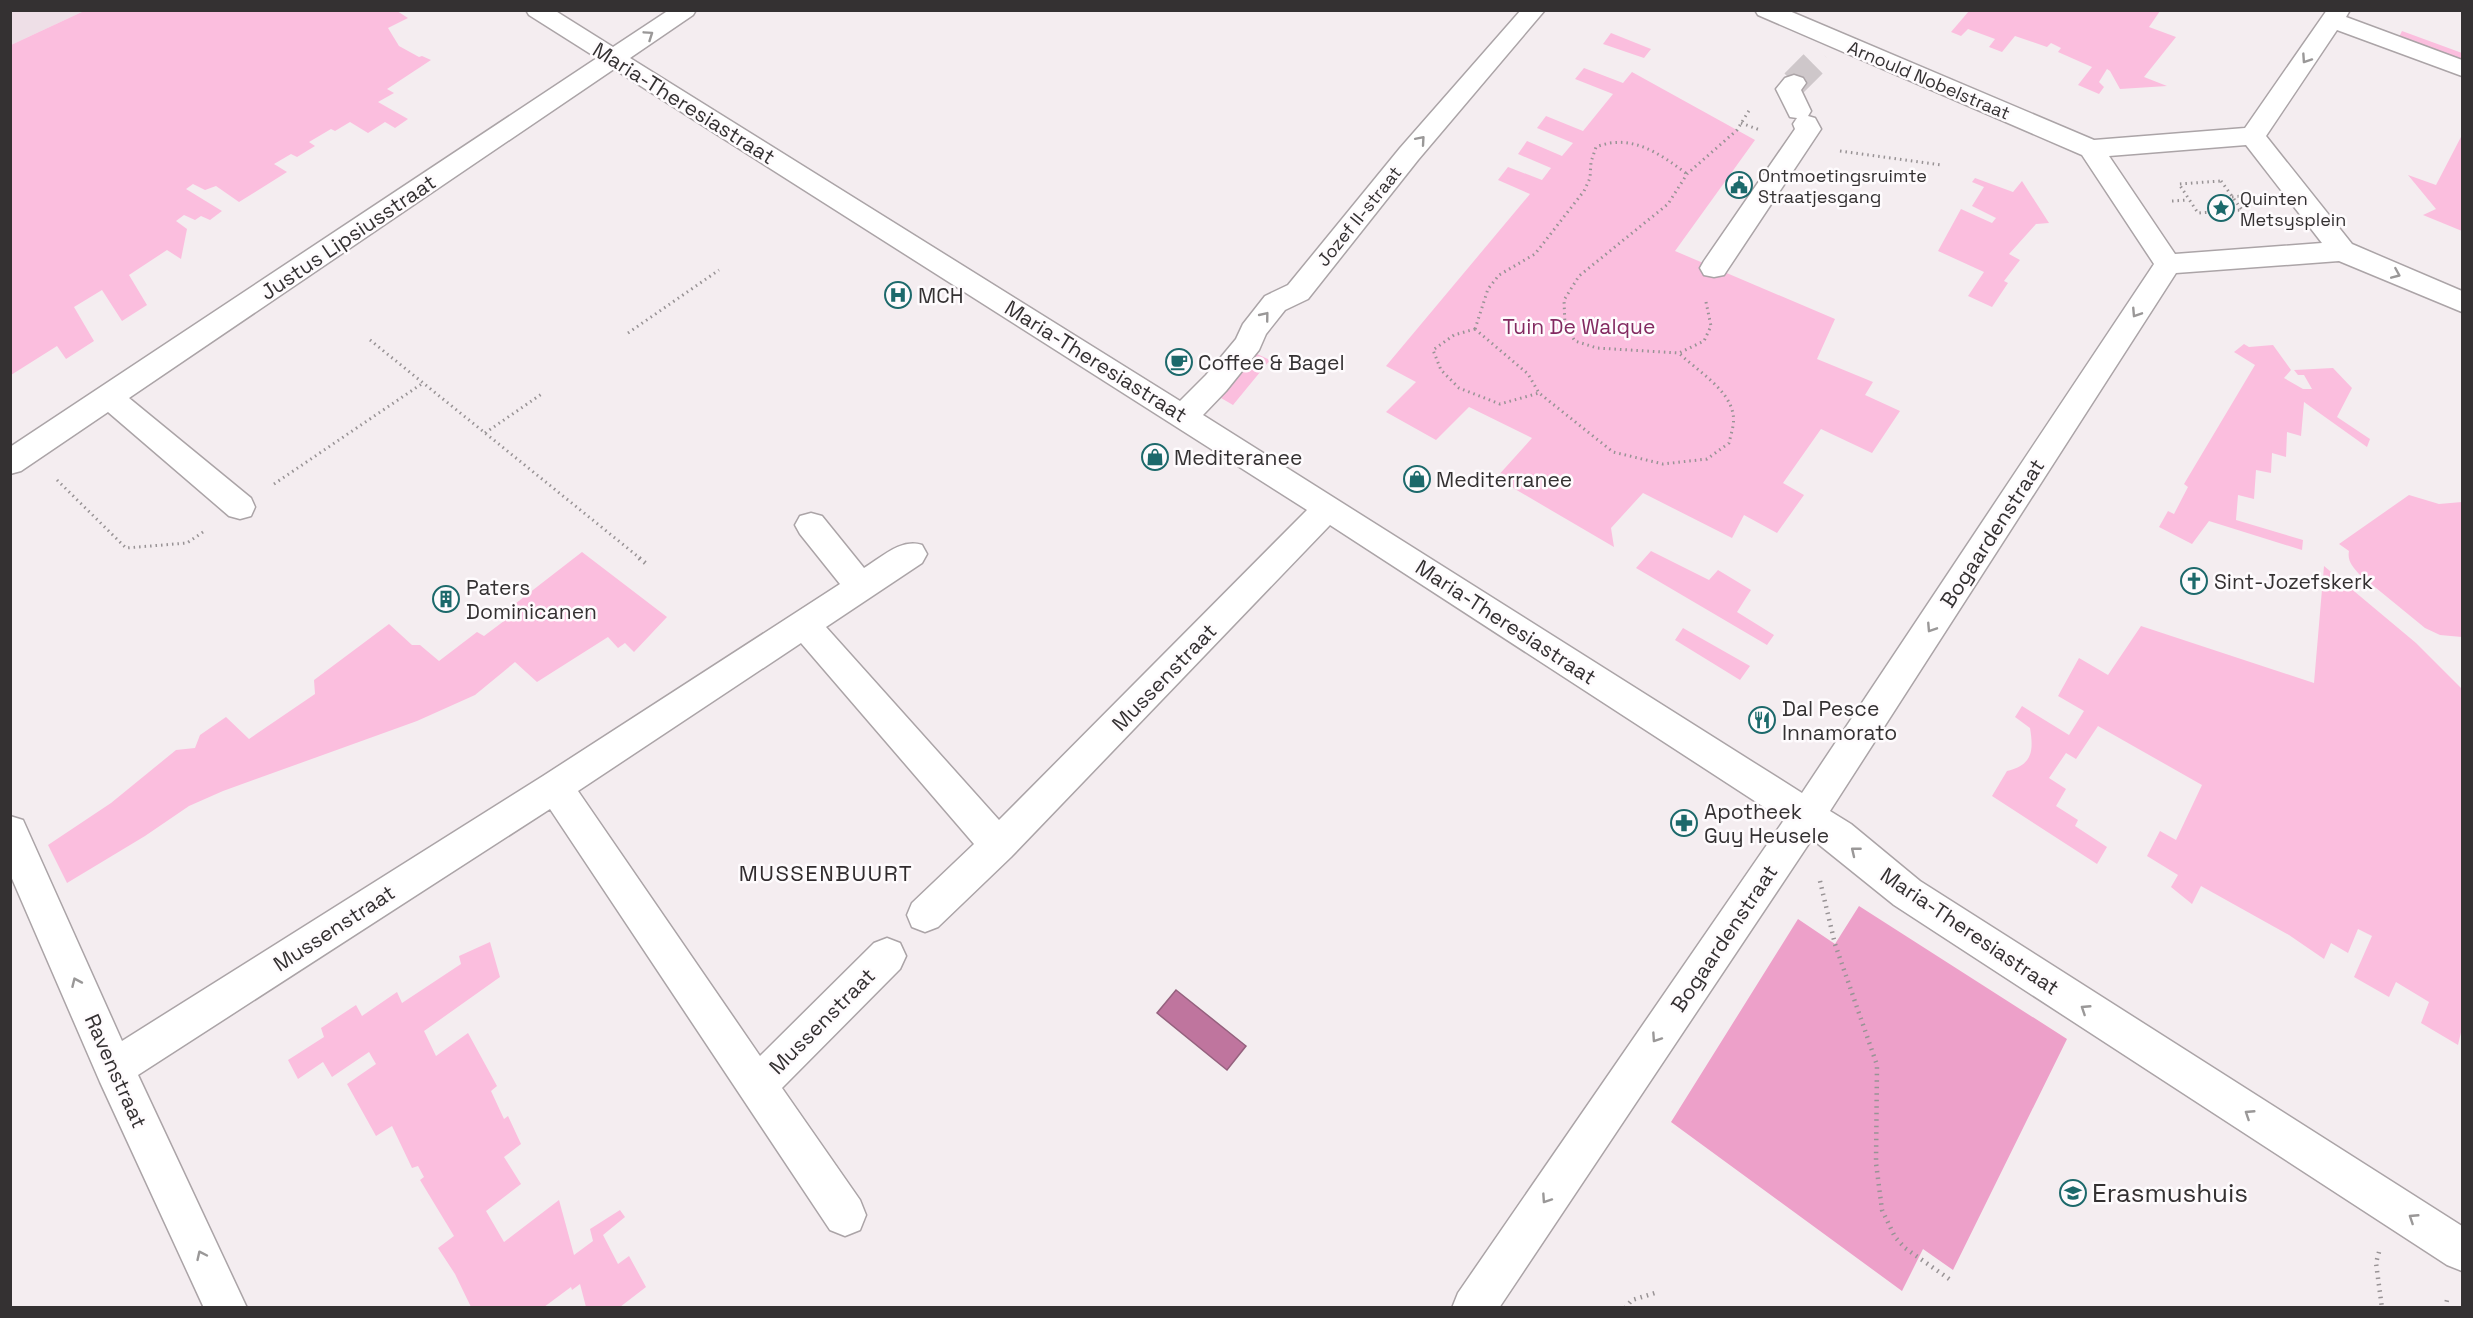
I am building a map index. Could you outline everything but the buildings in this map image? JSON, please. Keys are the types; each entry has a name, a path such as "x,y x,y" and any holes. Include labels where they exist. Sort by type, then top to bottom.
{"street":[{"name":"Maria-Theresiastraat","path":"537,10 1328,508 1807,816 1838,836 1907,893 2463,1250"},
{"name":"Justus Lipsiusstraat","path":"19,457 685,10"},
{"name":"Jozef II-straat","path":"1183,416 1216,383 1249,343 1253,331 1275,303 1298,292 1409,153 1534,10"},
{"name":"Arnould Nobelstraat","path":"1766,10 2091,149"},
{"path":"2253,136 2336,15 2463,68"},
{"path":"1823,54 1845,44"},
{"path":"1714,268 1801,126 1788,89 1794,82"},
{"path":"2253,136 2091,149 2168,264 2342,251 2463,302"},
{"path":"2253,136 2342,251"},
{"name":"Bogaardenstraat","path":"1473,1308 1807,816 2168,264"},
{"path":"109,397 240,507"},
{"name":"Mussenstraat","path":"926,915 998,845 1328,508"},
{"path":"811,525 861,586"},
{"name":"Mussenstraat","path":"114,1068 555,787 911,554"},
{"path":"803,623 998,845"},
{"name":"Mussenstraat","path":"555,787 845,1215"},
{"name":"Ravenstraat","path":"10,832 114,1068 226,1308"},
{"name":"Mussenstraat","path":"757,1086 887,956"}],"path":[{"path":"1714,268 1704,293 1710,326 1704,341 1679,353 1597,348 1575,341 1565,326 1564,300 1579,276 1668,204 1688,174 1737,130 1750,109"},
{"path":"1742,123 1762,131"},
{"path":"1801,126 1941,165"},
{"path":"1475,329 1488,288 1499,275 1536,254 1584,191 1590,178 1591,162 1596,147 1605,142 1620,141 1635,144 1661,154 1688,174"},
{"path":"2221,181 2242,210 2198,213 2179,184 2221,181"},
{"path":"628,333 719,270"},
{"path":"1475,329 1454,335 1433,350 1447,376 1459,388 1500,404 1539,393"},
{"path":"1475,329 1528,374 1539,393 1613,452 1663,464 1707,459 1729,443 1733,413 1718,388 1693,369 1679,353"},
{"path":"370,340 649,566"},
{"path":"19,457 126,548 187,543 423,383"},
{"path":"485,433 543,393"},
{"path":"1807,816 1835,944 1877,1065 1876,1163 1882,1209 1895,1237 1905,1248 1952,1281"},
{"path":"1625,1308 1632,1300 1655,1293"}],"shaded area":[{"path":"11,10 84,11 11,45"},
{"path":"1859,906 2067,1039 1953,1270 1923,1249 1902,1291 1671,1122 1798,919 1835,944"},
{"path":"1176,990 1246,1046 1227,1070 1157,1013"}],"green space":[{"path":"84,11 397,11 408,18 388,28 399,46 419,57 431,60 387,89 394,93 378,102 408,119 395,128 385,122 368,133 350,122 335,131 331,129 309,142 315,146 297,157 291,154 274,164 287,172 239,202 216,186 205,190 193,184 186,189 222,211 210,220 201,216 195,220 184,215 176,221 187,229 181,259 167,250 129,275 147,305 122,321 102,290 74,307 94,341 66,359 57,346 11,375 11,45"},
{"path":"1969,11 2160,11 2149,27 2176,37 2144,77 2167,86 2120,89 2107,69 2099,82 2104,87 2099,94 2078,85 2092,67 2058,52 2061,48 2051,43 2047,47 2015,36 2002,52 1989,47 1995,39 1968,29 1961,36 1951,32"},
{"path":"2402,31 2462,53 2462,61 2399,37"},
{"path":"1611,33 1651,49 1644,58 1603,44"},
{"name":"Tuin De Walque","path":"1584,68 1623,83 1632,72 1755,140 1675,251 1835,319 1817,359 1873,382 1865,395 1900,411 1872,453 1821,429 1783,483 1804,495 1777,533 1744,515 1732,538 1643,493 1611,528 1614,547 1496,478 1532,438 1469,407 1436,440 1386,412 1416,382 1386,366 1530,194 1498,180 1508,167 1542,180 1551,168 1518,154 1527,141 1562,156 1573,143 1537,128 1546,116 1583,131 1613,94 1575,79"},
{"path":"2462,135 2462,231 2423,215 2436,209 2408,175 2436,185"},
{"path":"1975,178 2013,192 2022,181 2049,223 2036,224 2009,254 2020,260 2004,281 2008,283 1992,307 1968,296 1984,272 1938,251 1961,209 1992,223 1996,218 1972,206 1984,187 1972,182"},
{"path":"2244,344 2249,347 2273,345 2291,370 2284,378 2303,389 2312,389 2304,375 2298,375 2294,370 2333,368 2352,388 2337,417 2370,439 2367,447 2304,402 2301,436 2287,432 2286,457 2272,453 2271,473 2256,470 2254,499 2238,495 2236,520 2303,540 2302,550 2209,521 2192,544 2159,527 2168,511 2174,514 2188,487 2184,484 2255,365 2234,352"},
{"path":"1257,354 1270,360 1233,405 1221,398"},
{"path":"2409,495 2439,504 2462,502 2462,637 2440,635 2425,628 2359,574 2350,561 2349,551 2339,544"},
{"path":"1651,551 1709,580 1718,570 1751,590 1737,612 1774,635 1767,645 1636,568"},
{"path":"582,552 667,617 634,652 625,643 618,648 608,637 537,682 515,662 475,695 417,721 223,791 189,806 145,836 67,883 48,845 111,803 176,750 195,748 200,735 226,717 249,739 315,694 314,680 389,624 412,645 420,645 439,661 477,632 484,636 516,612 511,607"},
{"path":"2324,566 2416,643 2462,689 2462,1028 2458,1045 2421,1023 2429,1002 2396,982 2389,997 2354,977 2372,936 2358,929 2348,953 2331,943 2324,959 2289,935 2201,886 2192,904 2171,887 2178,875 2147,856 2160,831 2176,840 2202,785 2098,726 2076,759 2066,753 2049,778 2066,789 2056,806 2078,820 2075,826 2107,847 2097,864 1992,796 2007,771 2022,765 2031,751 2030,728 2015,717 2022,706 2069,735 2084,711 2058,696 2079,658 2108,675 2141,626 2314,683"},
{"path":"1683,628 1750,666 1740,680 1675,640"},
{"path":"490,942 500,977 424,1031 436,1056 468,1033 497,1086 491,1091 504,1119 508,1116 521,1144 504,1157 521,1184 486,1211 504,1242 559,1200 574,1255 593,1241 590,1229 620,1210 625,1217 603,1235 618,1264 629,1256 646,1287 620,1307 586,1307 580,1284 572,1290 571,1287 544,1307 471,1307 455,1274 438,1248 454,1236 420,1180 424,1177 418,1166 412,1168 392,1126 376,1136 347,1084 376,1064 369,1052 332,1077 323,1062 298,1079 288,1060 324,1037 321,1028 356,1005 362,1016 397,992 402,1003 461,964 459,956"}],"tunnel":[{"path":"1794,83 1823,54"}],"place":[{"name":"Ontmoetingsruimte Straatjesgang","path":"1739,185"},
{"name":"Quinten Metsysplein","path":"2221,208"},
{"name":"MCH","path":"898,295"},
{"name":"Coffee & Bagel","path":"1179,362"},
{"name":"Mediteranee","path":"1155,457"},
{"name":"Mediterranee","path":"1417,479"},
{"name":"Sint-Jozefskerk","path":"2194,581"},
{"name":"Paters Dominicanen","path":"446,599"},
{"name":"Dal Pesce Innamorato","path":"1762,720"},
{"name":"Apotheek Guy Heusele","path":"1684,823"},
{"name":"Erasmushuis","path":"2073,1193"}],"district":[{"name":"MUSSENBUURT","path":"826,873"}]}
